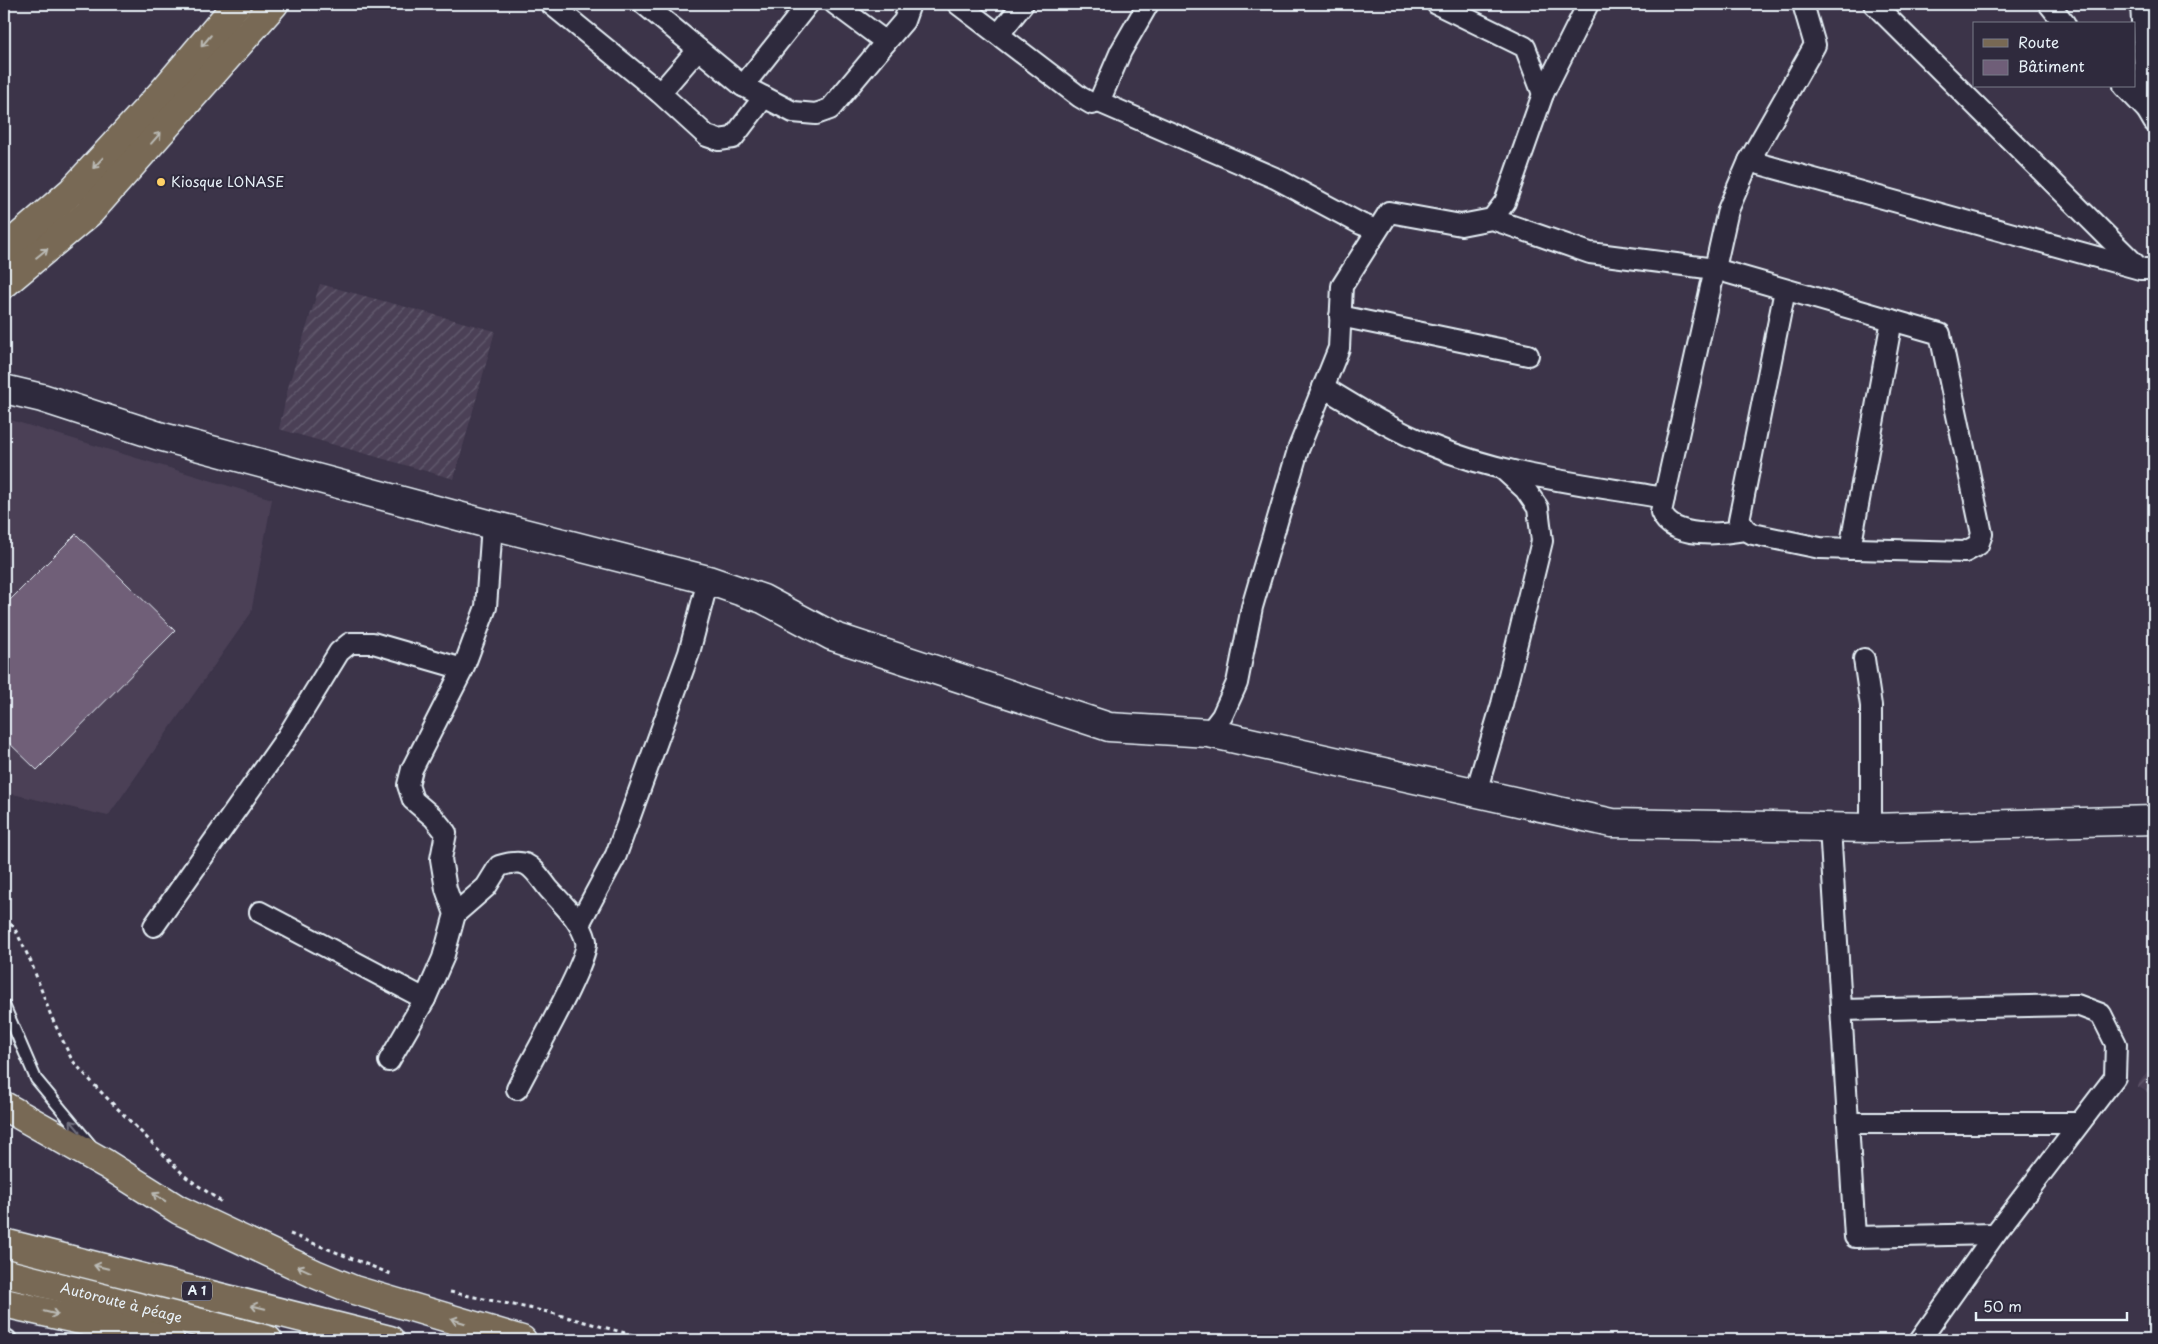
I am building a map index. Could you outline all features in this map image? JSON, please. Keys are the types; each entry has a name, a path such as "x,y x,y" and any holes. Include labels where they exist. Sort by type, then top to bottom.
{"main road":[{"path":"4,250 72,191 161,94 237,4"},
{"path":"4,284 90,212 274,4"},
{"path":"4,1106 106,1164 179,1210 315,1274 354,1290 522,1340"},
{"name":"A 1","path":"4,1243 390,1340"},
{"name":"Autoroute à péage","path":"4,1273 268,1340"},
{"path":"4,1303 170,1340"}],"street":[{"path":"551,4 660,93 707,136 719,140 733,138 764,96"},
{"path":"644,4 743,86 793,112 816,114 830,109 904,21 910,4"},
{"path":"743,86 808,4"},
{"path":"835,4 886,42"},
{"path":"958,4 1080,97 1092,104 1099,102 1275,178 1361,224 1377,230"},
{"path":"999,34 1023,4"},
{"path":"1099,102 1121,51 1148,4"},
{"path":"1438,4 1525,47 1543,94"},
{"path":"1492,219 1505,202 1543,94 1588,4"},
{"path":"1746,530 1706,535 1675,527 1664,520 1661,512 1728,210 1749,161 1814,45 1803,4"},
{"path":"1874,4 2147,269"},
{"path":"2049,4 2063,22"},
{"path":"2141,4 2151,116"},
{"path":"660,93 698,49"},
{"path":"2126,88 2151,116"},
{"path":"1749,161 2147,269"},
{"path":"1209,733 1222,716 1237,683 1255,598 1298,450 1339,348 1342,286 1389,212 1461,225 1492,219 1590,253 1715,269 1940,334 1982,534 1978,544 1965,552 1820,548 1753,534 1746,530 1739,520 1785,290"},
{"path":"1340,316 1528,355"},
{"path":"1850,549 1892,320"},
{"path":"1323,386 1376,420 1431,446 1504,470 1664,498"},
{"path":"4,389 42,398 160,436 492,526 708,580 763,600 832,636 1109,727 1209,733 1612,823 1870,828 2154,820"},
{"path":"1476,792 1502,704 1542,541 1538,508 1525,489 1504,470"},
{"path":"455,914 446,889 441,859 446,833 434,818 413,800 408,785 412,769 463,669 486,607 492,526"},
{"path":"578,924 616,855 689,653 708,580"},
{"path":"154,926 286,737 339,652 350,643 373,643 463,669"},
{"path":"1864,659 1871,706 1870,828"},
{"path":"1830,827 1855,1237 1995,1234"},
{"path":"389,1060 425,999 443,958 455,914 486,887 499,866 516,861 531,866 578,924 586,942 580,967 517,1089"},
{"path":"260,912 425,999"},
{"path":"1841,1010 2077,1005 2101,1014 2116,1044 2115,1077 1995,1234 1920,1340"},
{"path":"1848,1124 2078,1124"}],"lane":[{"path":"4,1005 36,1079 106,1164"}],"path":[{"path":"4,919 14,927 31,962 51,1016 72,1060 98,1089 186,1177 227,1205"},
{"path":"286,1232 397,1276"},
{"path":"442,1290 548,1312 651,1340"}],"shaded area":[{"path":"320,284 495,331 454,479 279,429 289,384"},
{"path":"4,418 272,499 251,613 108,816 4,792 4,738 37,770 6,604 4,606"},
{"path":"2154,1062 2154,1096 2137,1086"}],"building":[{"path":"76,534 175,631 37,770 4,738 4,606"}],"place":[{"name":"Kiosque LONASE","path":"161,182"}]}
